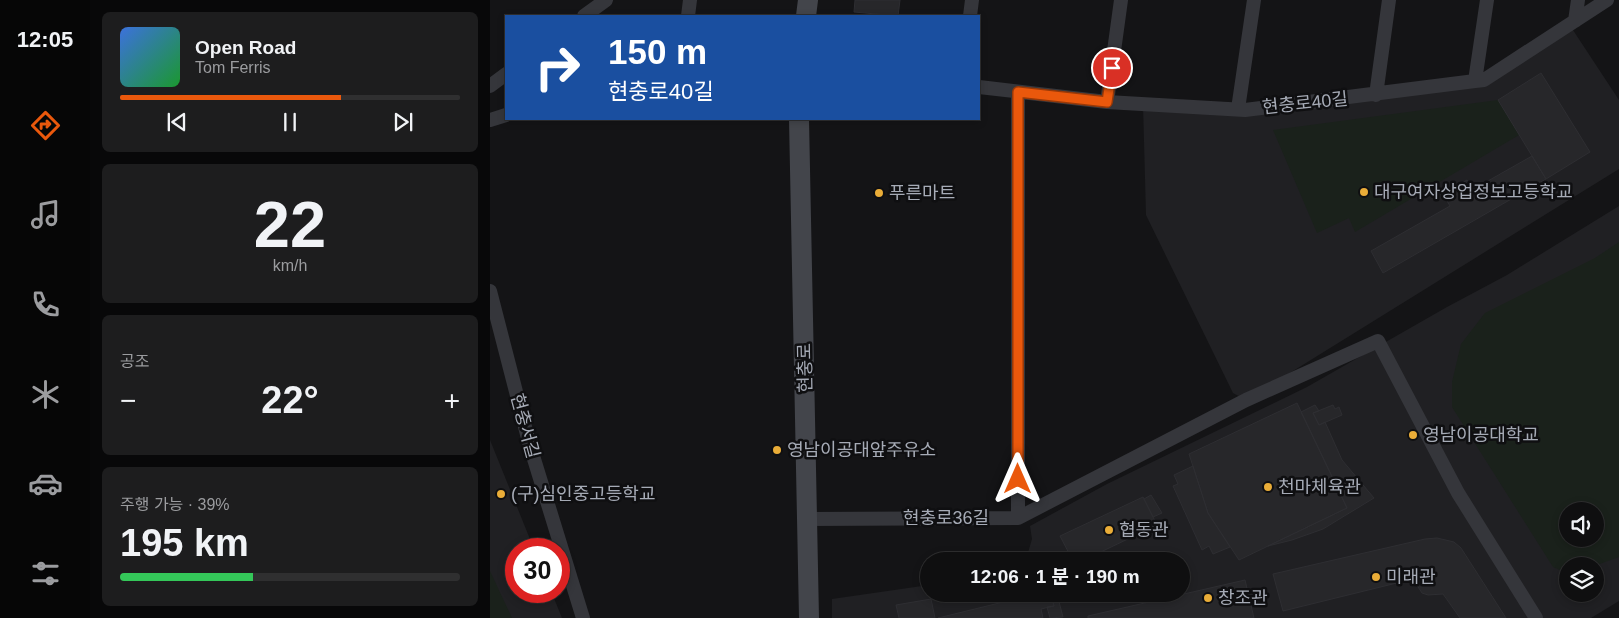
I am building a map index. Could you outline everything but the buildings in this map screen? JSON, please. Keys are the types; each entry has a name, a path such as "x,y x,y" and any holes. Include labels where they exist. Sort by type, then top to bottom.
{"main road":[{"path":"806,15 808,0"},
{"name":"현충로","path":"799,120 809,618"}],"street":[{"path":"688,15 690,0"},
{"path":"970,15 972,0"},
{"path":"1107,102 1121,0"},
{"path":"1238,109 1254,0"},
{"path":"1376,95 1389,0"},
{"path":"1475,81 1487,0"},
{"path":"1575,21 1578,0"},
{"name":"현충로40길","path":"980,87 1107,102 1238,109 1376,95 1484,80 1607,0"},
{"path":"490,86 505,75"},
{"path":"1018,92 1018,518 1246,400 1378,341 1458,493 1536,618"},
{"path":"490,120 505,115"},
{"name":"현충서길","path":"490,291 530,446 583,618"},
{"name":"현충로36길","path":"808,519 1018,518"}],"shaded area":[{"name":"대구여자상업정보고등학교","path":"1569,24 1619,100 1619,169 1246,400 1233,393 1146,215 1143,104 1238,109 1484,80"},
{"path":"1498,100 1519,135 1355,232 1349,218 1317,233 1273,130"},
{"name":"영남이공대학교","path":"1619,206 1619,601 1591,618 832,618 832,599 920,586 920,602 1190,602 1190,552 1028,552 1032,539 1030,526 1107,484 1307,387 1507,275"},
{"path":"1619,242 1619,557 1604,562 1604,557 1559,557 1559,570 1553,567 1452,407 1452,382 1461,344 1485,313 1595,258"},
{"name":"(구)심인중고등학교","path":"490,440 530,538 505,538 505,603 556,603 562,618 490,618"},
{"path":"490,571 512,618 490,618"}],"place":[{"name":"대구여자상업정보고등학교","path":"1364,192"},
{"name":"푸른마트","path":"879,193"},
{"name":"영남이공대학교","path":"1413,435"},
{"name":"영남이공대앞주유소","path":"777,450"},
{"name":"천마체육관","path":"1268,487"},
{"name":"(구)심인중고등학교","path":"501,494"},
{"name":"협동관","path":"1109,530"},
{"name":"미래관","path":"1376,577"},
{"name":"창조관","path":"1208,598"}],"route":[{"path":"1018,479 1018,92 1107,102 1112,68"}]}
